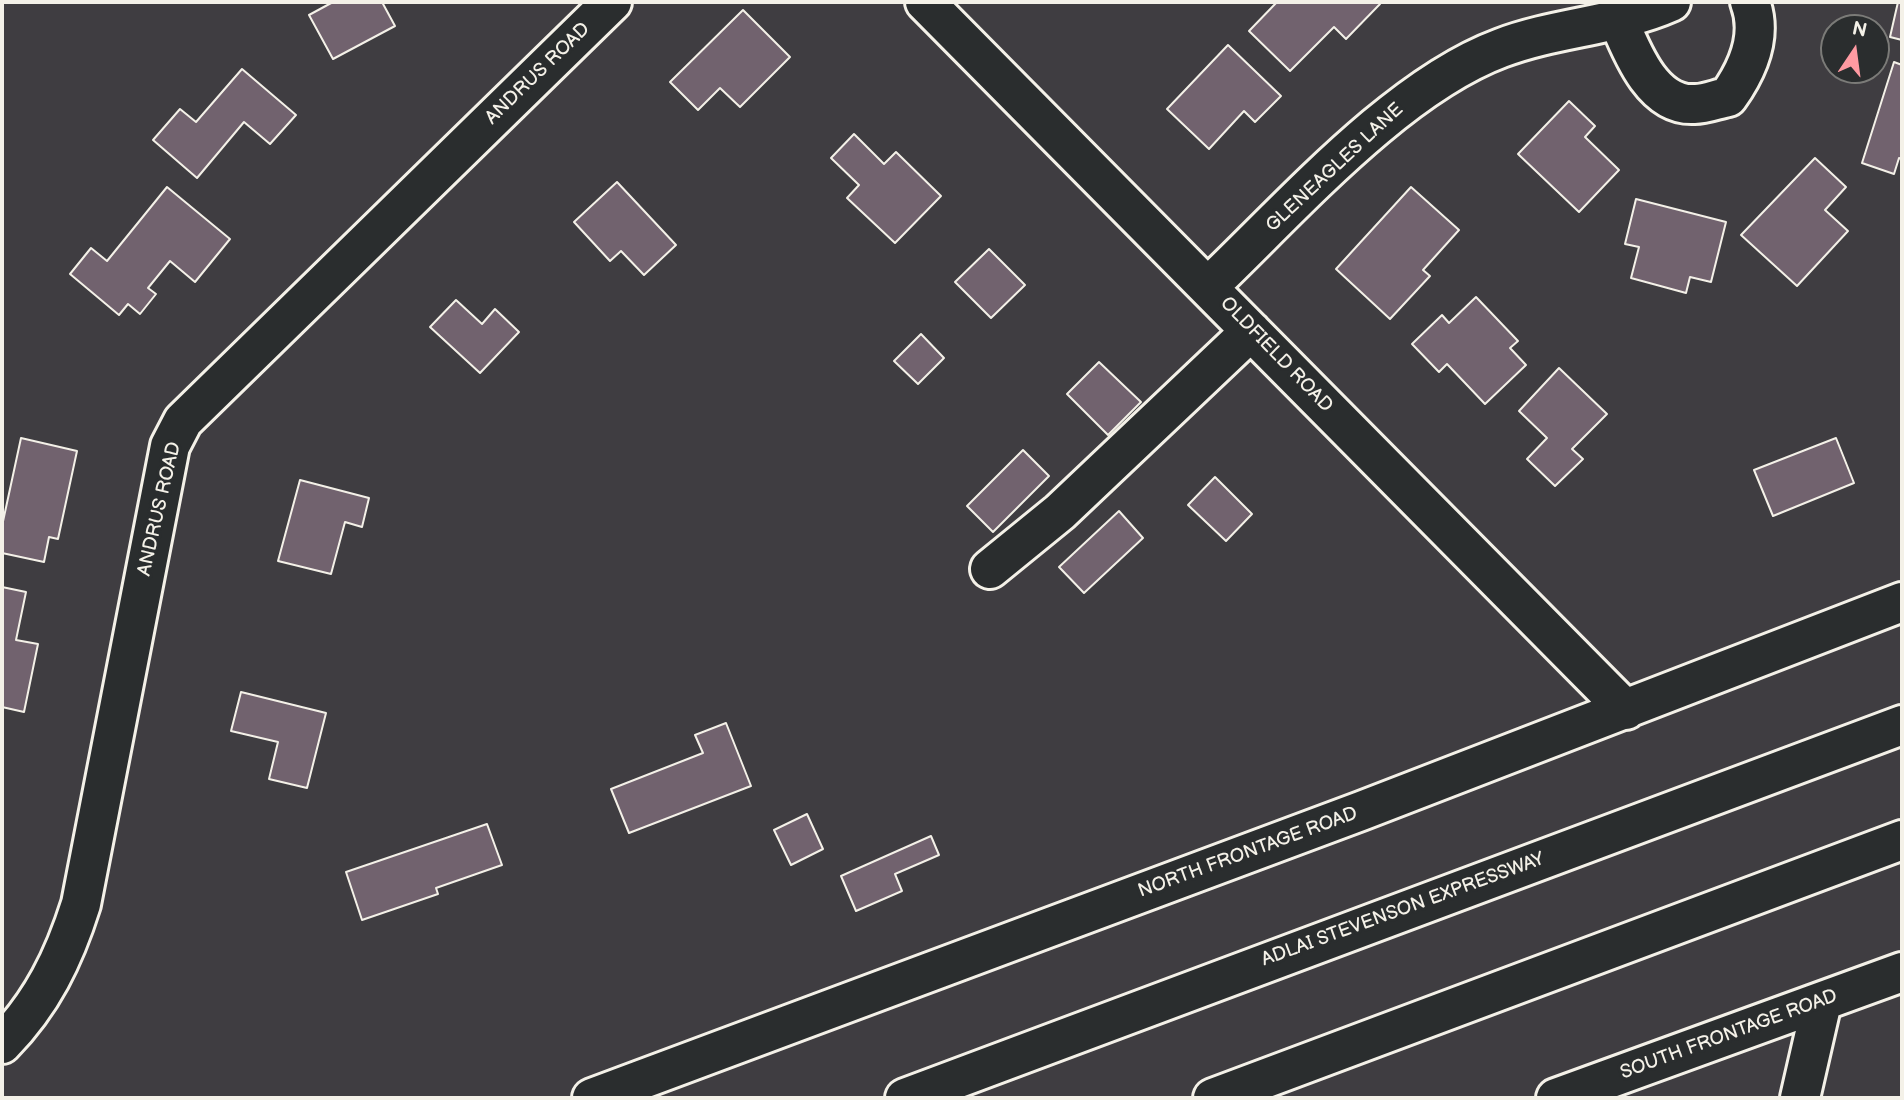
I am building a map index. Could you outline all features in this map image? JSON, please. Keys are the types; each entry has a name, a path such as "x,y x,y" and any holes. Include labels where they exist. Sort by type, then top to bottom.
{"main road":[{"name":"ANDRUS ROAD","path":"2,1044 45,992 66,952 81,904 170,446 183,421 612,2"},
{"name":"OLDFIELD ROAD","path":"925,2 1626,710"},
{"name":"GLENEAGLES LANE","path":"1209,286 1388,116 1454,70 1500,48 1544,34 1618,19 1671,2"},
{"path":"1618,19 1633,57 1651,81 1671,99 1693,105 1728,97 1744,75 1755,41 1750,2"},
{"path":"990,569 1060,512 1251,331"},
{"name":"NORTH FRONTAGE ROAD","path":"592,1098 929,974 1626,710 1902,602"},
{"name":"ADLAI STEVENSON EXPRESSWAY","path":"905,1098 1902,725"},
{"path":"1213,1098 1902,840"},
{"name":"SOUTH FRONTAGE ROAD","path":"1556,1098 1902,972"},
{"path":"1800,1098 1822,1002"}],"building":[{"path":"333,2 382,2 395,26 333,59 309,15"},
{"path":"1277,2 1380,4 1346,39 1334,27 1290,71 1249,31"},
{"path":"1898,2 1902,2 1902,40 1890,37"},
{"path":"743,10 790,57 740,107 720,88 698,110 670,82"},
{"path":"1228,45 1281,96 1255,122 1244,111 1209,149 1167,109"},
{"path":"1894,62 1902,65 1902,159 1899,158 1894,174 1862,163 1887,84 1890,84"},
{"path":"242,69 296,115 270,144 244,122 197,178 153,140 180,109 196,122"},
{"path":"1569,101 1595,126 1585,137 1619,170 1579,212 1518,154"},
{"path":"854,134 884,164 896,152 941,196 895,243 847,198 859,185 831,158"},
{"path":"1815,158 1846,187 1825,210 1848,231 1797,286 1741,235"},
{"path":"617,182 676,245 644,275 621,251 610,261 574,222"},
{"path":"167,187 230,239 195,282 170,261 148,288 156,294 140,314 128,304 119,315 70,274 91,248 107,261"},
{"path":"1411,187 1459,230 1423,270 1430,276 1390,319 1336,269"},
{"path":"1636,199 1726,222 1711,282 1690,277 1686,293 1631,278 1639,247 1625,244"},
{"path":"989,249 1025,285 991,318 955,282"},
{"path":"1476,297 1518,341 1510,348 1526,365 1485,404 1447,364 1439,372 1412,344 1442,315 1449,323"},
{"path":"456,300 482,324 495,309 519,332 480,373 430,327"},
{"path":"921,334 944,358 918,384 894,361"},
{"path":"1099,362 1141,402 1108,435 1067,394"},
{"path":"1559,368 1607,414 1572,449 1583,459 1555,486 1527,459 1547,438 1519,411"},
{"path":"21,438 77,451 58,539 49,537 44,562 2,553 2,526"},
{"path":"1836,438 1854,483 1773,516 1754,470"},
{"path":"1023,450 1049,476 993,532 967,506"},
{"path":"1215,477 1252,514 1226,541 1188,505"},
{"path":"300,480 369,498 362,527 345,522 331,574 278,561"},
{"path":"1119,511 1143,538 1084,593 1059,567"},
{"path":"2,587 26,592 16,640 38,644 24,712 2,707"},
{"path":"241,692 326,713 307,788 269,779 278,742 231,731"},
{"path":"726,723 751,786 629,833 611,789 703,753 695,735"},
{"path":"807,814 823,849 791,865 774,830"},
{"path":"487,824 502,865 436,888 438,894 362,920 346,872"},
{"path":"931,836 939,855 895,874 902,891 856,911 841,876"}]}
